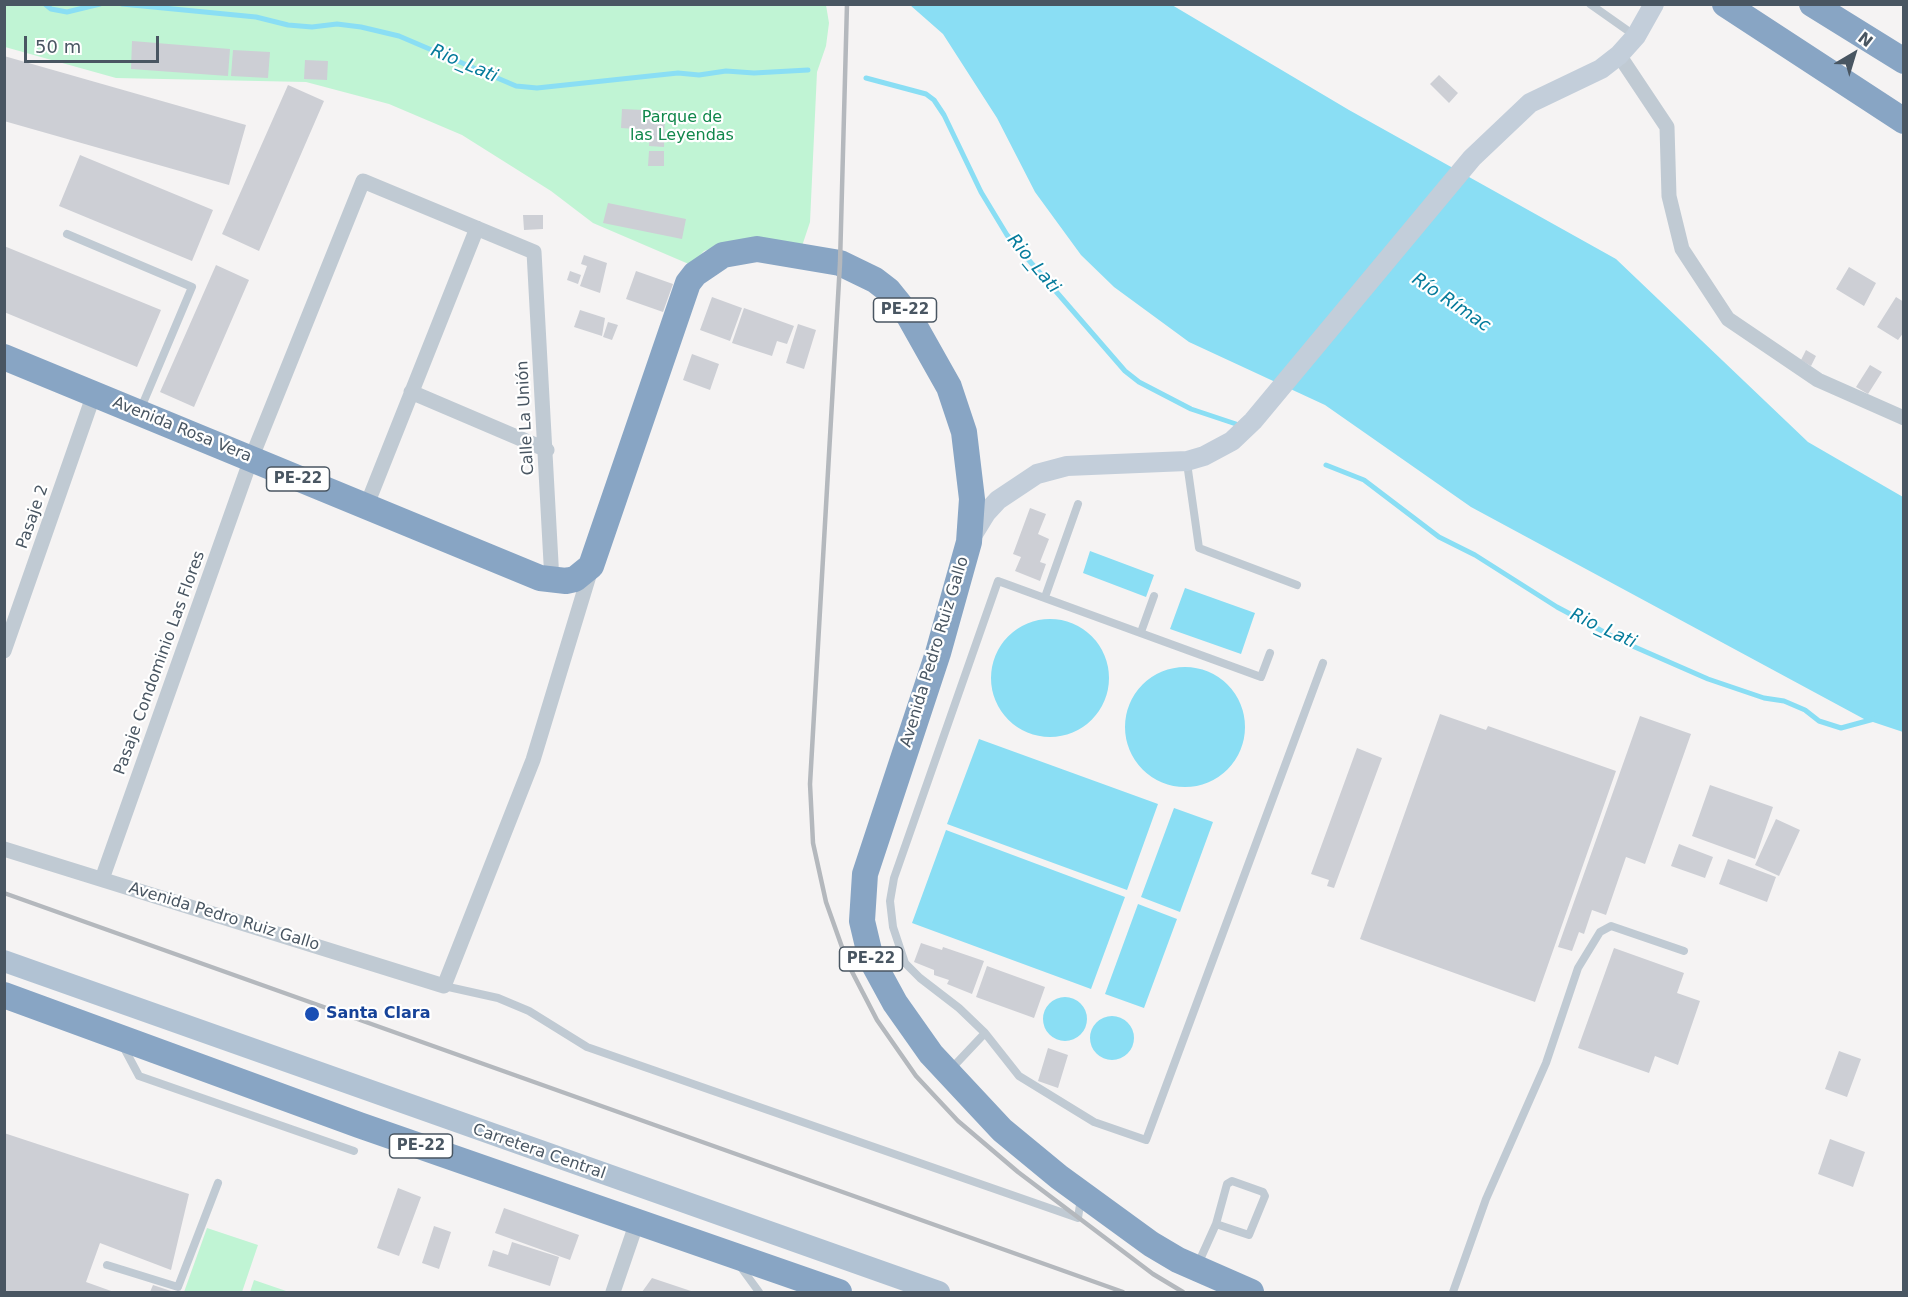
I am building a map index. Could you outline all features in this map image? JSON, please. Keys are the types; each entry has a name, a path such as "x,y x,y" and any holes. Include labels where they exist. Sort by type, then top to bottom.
{"highway":[{"path":"1725,4 1904,121"},
{"path":"1812,4 1904,61"},
{"name":"Avenida Pedro Ruiz Gallo","path":"591,566 687,283 712,260 746,250 767,250 840,263 875,280 899,302 949,387 964,432 971,488 969,542 938,653 868,859 861,905 865,940 879,976 913,1029 948,1073 1002,1130 1081,1194 1150,1244 1251,1293"},
{"name":"Avenida Rosa Vera","path":"4,357 366,507 552,581"},
{"path":"552,581 575,579 591,566"},
{"name":"Carretera Central","path":"4,995 120,1039 839,1293"}],"main road":[{"name":"Carretera Central","path":"4,961 939,1293"}],"street":[{"path":"969,542 986,513 998,501 1037,474 1067,466 1187,461 1204,456 1232,441 1262,410 1472,158 1530,103 1601,69 1619,55 1636,36 1654,4"},
{"path":"1619,55 1667,127 1669,196 1682,249 1728,320 1818,380 1904,418"},
{"name":"Pasaje Condominio Las Flores","path":"102,879 251,459 363,181 477,228"},
{"path":"366,507 477,228"},
{"name":"Calle La Unión","path":"477,228 534,252 547,450 552,581"},
{"path":"411,392 547,450"},
{"name":"Pasaje 2","path":"4,651 94,394"},
{"path":"444,986 533,760 591,566"},
{"name":"Avenida Pedro Ruiz Gallo","path":"4,849 444,986"},
{"path":"613,1293 637,1222"}],"lane":[{"path":"1590,4 1636,36"},
{"path":"68,234 192,286 140,412"},
{"path":"1187,461 1198,548 1297,585"},
{"path":"1045,597 1078,504"},
{"path":"1270,653 1262,676 998,581 897,869 890,901 892,927 905,963 985,1033 1019,1076 1094,1122 1146,1140 1323,663"},
{"path":"1141,632 1154,596"},
{"path":"1454,1293 1486,1199 1546,1063 1578,968 1599,932 1611,926 1684,951"},
{"path":"444,986 498,998 529,1011 587,1047 1078,1218 1081,1194"},
{"path":"948,1073 985,1033"},
{"path":"120,1039 139,1077 354,1151"},
{"path":"1196,1268 1216,1224 1227,1184 1232,1181 1263,1192 1265,1196 1249,1235 1216,1224"},
{"path":"107,1264 178,1287 218,1183"},
{"path":"732,1255 759,1293"}],"green space":[{"name":"Parque de las Leyendas","path":"4,5 826,5 829,23 826,46 817,72 810,222 802,246 722,245 704,251 691,265 593,223 551,191 462,135 389,104 306,82 116,78 5,47"},
{"path":"207,1228 258,1245 242,1292 184,1292"},
{"path":"254,1280 289,1292 250,1292"}],"water":[{"name":"Río Rímac","path":"910,5 1172,5 1349,110 1616,259 1808,442 1903,497 1903,732 1864,719 1471,507 1325,405 1189,342 1114,287 1081,255 1035,192 997,118 943,34"},
{"path":"1090,551 1154,575 1146,597 1083,573"},
{"path":"1185,588 1255,613 1241,654 1170,629"},
{"path":"1050,619 1073,623 1092,636 1105,655 1109,678 1105,701 1092,720 1073,733 1050,737 1027,733 1008,720 995,701 991,678 995,655 1008,636 1027,623"},
{"path":"1185,667 1208,672 1227,685 1240,704 1245,727 1240,750 1227,769 1208,782 1185,787 1162,782 1143,769 1130,750 1125,727 1130,704 1143,685 1162,672"},
{"path":"979,739 1158,804 1127,890 947,824"},
{"path":"1174,808 1213,822 1180,912 1141,897"},
{"path":"946,830 1125,897 1091,989 912,923"},
{"path":"1138,904 1177,919 1144,1008 1105,994"},
{"path":"1065,997 1080,1004 1087,1019 1080,1034 1065,1041 1050,1034 1043,1019 1050,1004"},
{"path":"1112,1016 1127,1023 1134,1038 1127,1053 1112,1060 1097,1053 1090,1038 1097,1023"}],"building":[{"path":"132,41 230,49 228,76 131,69"},
{"path":"233,50 270,52 268,78 231,76"},
{"path":"4,56 246,125 229,185 4,121"},
{"path":"305,60 328,61 327,80 304,79"},
{"path":"1439,75 1458,93 1449,103 1430,84"},
{"path":"288,85 324,101 259,251 222,234"},
{"path":"622,109 665,111 664,147 649,146 650,130 621,128"},
{"path":"649,151 664,151 664,166 648,166"},
{"path":"80,155 213,210 192,261 59,206"},
{"path":"608,203 686,219 682,239 603,223"},
{"path":"523,215 543,215 543,229 524,230"},
{"path":"4,246 161,310 137,367 4,312"},
{"path":"584,255 607,263 600,293 580,286 587,266 581,264"},
{"path":"216,265 249,280 194,407 160,392"},
{"path":"1849,267 1876,283 1864,306 1836,289"},
{"path":"570,271 581,275 578,284 567,280"},
{"path":"636,271 673,284 663,312 626,299"},
{"path":"712,297 742,308 730,341 700,330"},
{"path":"1896,297 1904,302 1904,332 1898,340 1877,327"},
{"path":"744,308 794,326 787,344 777,341 772,356 732,343"},
{"path":"580,310 605,318 602,336 574,327"},
{"path":"608,322 618,325 612,340 603,337"},
{"path":"798,324 816,330 804,369 786,363"},
{"path":"1806,350 1816,356 1811,366 1801,360"},
{"path":"692,354 719,364 710,390 683,380"},
{"path":"1870,365 1882,372 1868,394 1856,387"},
{"path":"1030,508 1046,514 1038,534 1049,539 1040,562 1046,564 1040,581 1015,571 1021,557 1013,554"},
{"path":"1440,714 1486,730 1488,726 1616,771 1535,1002 1360,939"},
{"path":"1640,716 1691,734 1645,864 1626,857 1606,915 1592,910 1584,934 1579,932 1572,951 1558,947"},
{"path":"1357,748 1382,758 1334,888 1327,886 1329,880 1311,874"},
{"path":"1710,785 1773,807 1755,859 1692,836"},
{"path":"1776,819 1800,830 1779,876 1755,865"},
{"path":"1679,844 1713,857 1705,878 1671,866"},
{"path":"1728,859 1776,877 1767,902 1719,884"},
{"path":"921,943 942,950 943,947 984,961 972,994 947,984 949,980 934,975 934,970 914,962"},
{"path":"1614,948 1684,973 1677,993 1700,1001 1678,1065 1655,1056 1649,1073 1578,1048"},
{"path":"987,966 1045,987 1034,1018 976,997"},
{"path":"1048,1048 1068,1055 1058,1088 1038,1081"},
{"path":"1839,1051 1861,1059 1847,1097 1825,1089"},
{"path":"4,1133 189,1194 171,1270 100,1243 86,1282 114,1292 4,1292"},
{"path":"1830,1139 1865,1152 1853,1187 1818,1174"},
{"path":"398,1188 421,1197 399,1256 377,1248"},
{"path":"504,1208 579,1235 570,1260 495,1233"},
{"path":"434,1226 451,1232 439,1269 422,1263"},
{"path":"512,1242 559,1257 550,1286 488,1266 493,1250 508,1255"},
{"path":"652,1278 694,1292 642,1292"},
{"path":"153,1285 174,1292 150,1292"}],"waterway":[{"name":"Rio_Lati","path":"45,4 51,9 67,12 100,4"},
{"name":"Rio_Lati","path":"122,4 256,17 288,25 312,27 337,24 361,27 399,36 516,86 537,88 678,73 699,75 726,71 754,73 808,70"},
{"name":"Rio_Lati","path":"866,78 926,94 934,100 944,115 981,192 1007,235 1125,371 1139,382 1191,409 1236,424"},
{"name":"Rio_Lati","path":"1326,465 1364,480 1439,537 1475,555 1557,607 1621,641 1708,679 1764,698 1784,701 1805,710 1819,721 1841,728 1874,719"}],"railway":[{"path":"847,4 840,263 810,784 813,843 826,902 848,964 877,1020 916,1076 958,1121 1018,1172 1153,1274 1183,1292"},
{"path":"4,893 1123,1292"}],"place":[{"name":"Santa Clara","path":"312,1014"}]}
